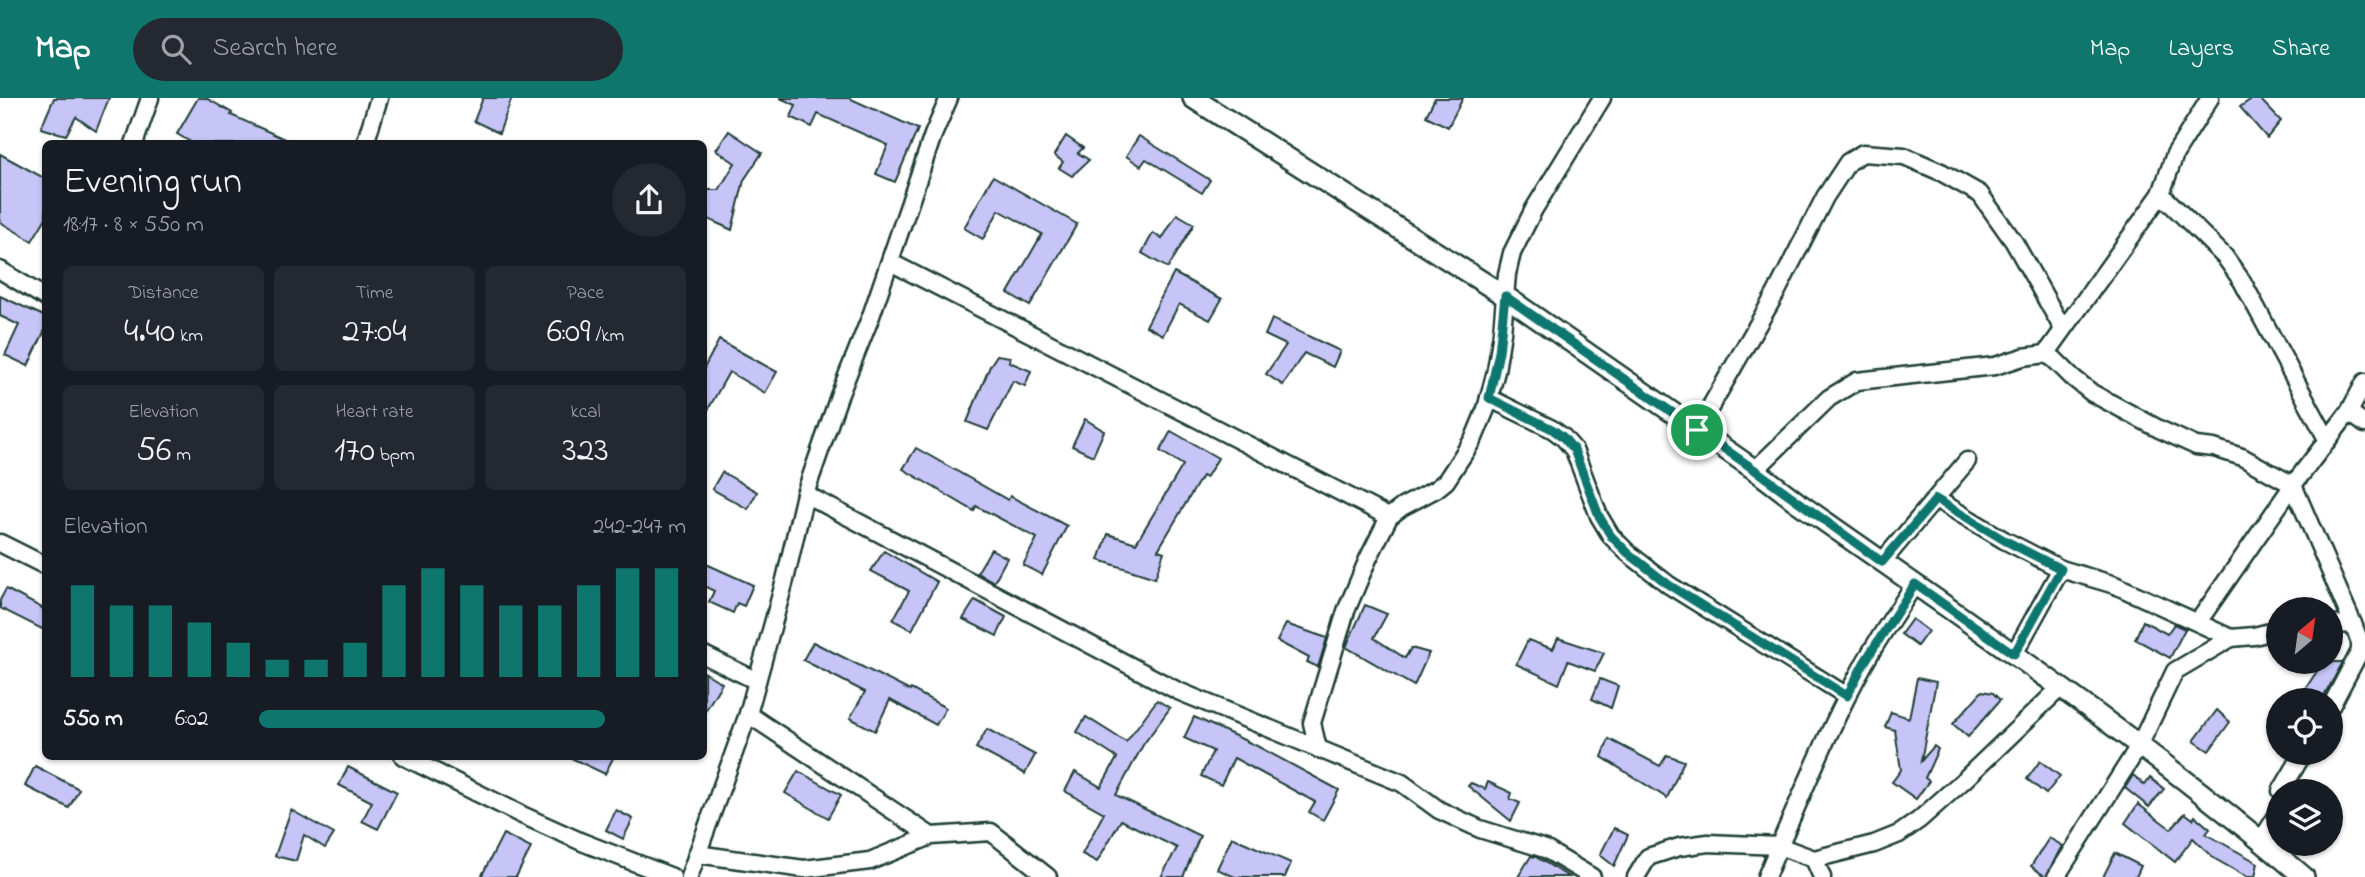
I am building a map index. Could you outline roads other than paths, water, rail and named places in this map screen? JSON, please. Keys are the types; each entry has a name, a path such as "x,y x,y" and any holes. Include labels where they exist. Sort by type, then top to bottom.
{"street":[{"path":"135,140 150,98"},
{"path":"366,140 379,98"},
{"path":"689,877 748,714 785,580 805,494 890,262 933,135 949,98"},
{"path":"1193,98 1505,296 1755,470 2061,687 2304,877"},
{"path":"1318,749 1312,723 1346,611 1389,517 1446,481 1474,438 1489,398 1501,342 1512,253 1534,209 1602,98"},
{"path":"2046,354 2161,194 2175,154 2210,98"},
{"path":"1697,430 1771,303 1825,197 1848,162 1863,153 1904,156 1941,172 1980,194 2014,242 2063,329"},
{"path":"2161,194 2225,257 2242,281 2328,439"},
{"path":"890,262 1389,517"},
{"path":"0,270 42,296"},
{"path":"1755,470 1829,398 1857,381 1995,366 2023,357 2046,354 2092,393 2159,429 2196,446 2242,457 2293,485 2360,642 2360,651 2340,688"},
{"path":"2198,622 2293,485 2349,412 2365,382"},
{"path":"1489,398 1563,437 1574,450 1599,516 1611,536 1628,553 1669,585 1847,696"},
{"path":"2349,412 2365,424"},
{"path":"1882,562 1967,461"},
{"path":"805,494 1178,691 1402,783 1439,810 1480,829 1545,849 1592,877"},
{"path":"1936,499 2004,540 2061,569 2115,585 2231,638"},
{"path":"0,543 42,564"},
{"path":"2014,654 2061,569"},
{"path":"1766,877 1821,747 1864,663 1915,584"},
{"path":"2343,624 2353,624"},
{"path":"2056,877 2139,746 2175,671 2231,638 2266,633"},
{"path":"707,656 757,681"},
{"path":"1636,877 1648,857 1679,847 1708,843 1779,846 1814,859 1874,844 1899,834 1919,820 2012,736 2061,687"},
{"path":"748,714 931,836"},
{"path":"411,760 522,816 671,877"},
{"path":"696,854 804,869 870,861 931,836 991,832 1048,877"},
{"path":"2261,841 2266,833"},
{"path":"1814,859 1822,877"}]}
